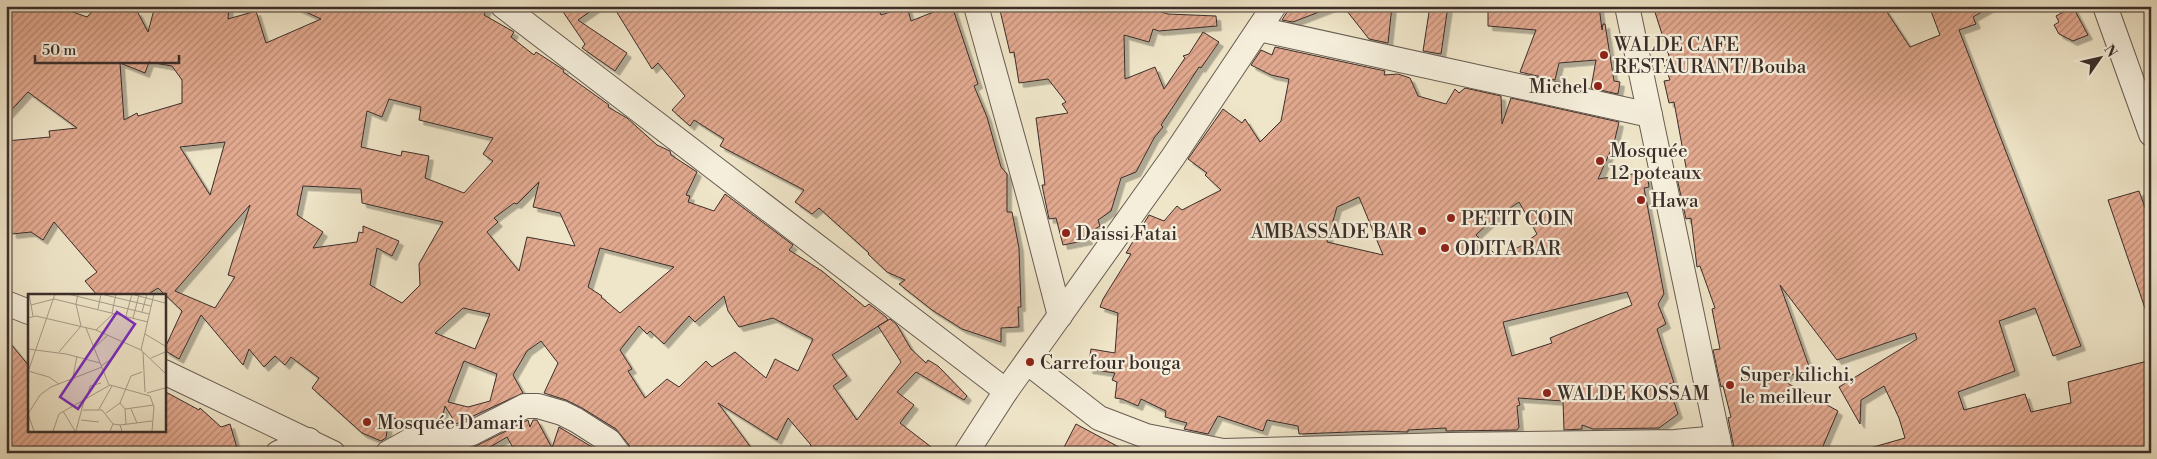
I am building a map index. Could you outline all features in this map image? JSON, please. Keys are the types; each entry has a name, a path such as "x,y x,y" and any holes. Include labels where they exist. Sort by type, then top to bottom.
{"street":[{"path":"503,6 1006,391"},
{"path":"976,6 1060,316"},
{"path":"975,438 1006,391 1173,157 1274,6"},
{"path":"1027,362 1099,418 1146,436 1224,451 1675,442 1719,445 1627,6"},
{"path":"2104,6 2151,134"},
{"path":"1259,29 1650,115"},
{"path":"6,303 28,312"},
{"path":"165,372 333,453"},
{"path":"388,453 422,434 454,440 525,406 538,406 562,413 576,420 609,441 618,453"},
{"path":"278,453 308,440"}],"building":[{"path":"6,6 56,6 87,17 97,6 128,6 134,12 137,11 148,32 155,6 229,6 228,19 256,11 266,43 321,19 293,6 488,6 484,15 514,32 511,37 534,55 536,52 564,70 563,72 609,105 608,107 627,118 657,145 670,151 671,155 697,172 686,195 690,196 688,202 714,211 725,194 793,245 789,250 822,271 865,307 869,304 886,317 888,320 884,323 890,319 897,325 911,349 926,363 928,360 938,366 967,396 964,400 916,372 897,392 914,405 900,423 939,453 810,453 811,445 788,418 777,440 718,403 755,453 720,453 710,448 703,453 632,453 629,445 616,429 566,400 544,393 558,363 541,341 527,351 513,375 523,393 456,424 445,406 441,424 424,420 413,423 389,417 386,438 381,441 362,433 312,388 319,378 291,357 285,365 275,356 264,367 249,349 243,365 201,315 179,359 165,351 182,311 158,288 149,294 96,294 85,281 97,272 54,222 43,240 31,232 12,234 8,201 6,201 6,141 50,137 49,131 77,128 28,92 6,116","holes":["149,62 172,66 182,80 182,103 138,116 137,113 124,120 120,63 145,73","389,99 421,107 419,120 493,138 483,154 493,161 464,193 425,178 429,156 402,151 401,156 361,147 367,111 382,117","225,142 210,195 180,147","539,182 533,207 560,213 575,246 527,237 519,271 487,232 498,222 494,218 514,203 517,204","303,186 361,189 362,203 443,222 419,264 420,285 402,303 370,285 377,248 392,256 399,241 363,226 363,233 359,232 357,242 313,248 323,232 297,215","250,205 228,275 235,277 215,308 175,291","600,248 674,267 620,313 602,296 588,287","724,296 728,311 739,327 773,318 813,339 798,371 775,359 766,378 735,352 712,367 706,361 679,387 667,379 645,398 628,371 632,369 620,350 639,326 647,334 650,331 664,344 689,316 695,322","463,308 490,314 475,349 435,333","878,326 901,362 857,420 833,386 847,376 832,355","464,361 497,374 490,401 468,407 448,402"]},
{"path":"559,6 598,6 578,20 627,53 615,71 582,48 585,44"},
{"path":"613,6 877,6 881,15 907,6 911,21 936,11 936,6 952,6 978,84 974,86 987,117 1001,167 1007,174 1007,212 1012,212 1019,248 1021,307 1018,307 1019,327 1001,328 1001,342 962,329 932,310 899,284 905,280 887,272 819,208 812,214 795,202 804,190 720,146 724,139 694,120 690,126 672,110 685,96 658,63 652,69"},
{"path":"999,6 1142,6 1168,14 1216,16 1217,26 1159,31 1153,29 1149,42 1124,35 1125,79 1155,67 1164,89 1185,58 1183,56 1189,54 1203,32 1219,42 1201,68 1199,67 1161,125 1163,127 1154,138 1136,172 1121,178 1111,211 1098,220 1100,226 1087,234 1088,240 1063,245 1056,218 1049,219 1042,185 1045,185 1036,118 1068,113 1062,104 1066,102 1048,79 1019,83 1014,52 1010,53"},
{"path":"1291,6 1332,7 1293,22 1282,20"},
{"path":"1343,6 1392,6 1388,43 1369,39"},
{"path":"1430,6 1448,6 1441,54 1423,51"},
{"path":"1488,6 1599,6 1602,30 1603,24 1605,24 1614,81 1620,82 1618,94 1591,88 1596,60 1559,63 1555,80 1520,72 1536,30 1488,26"},
{"path":"1653,6 1883,6 1910,47 1940,35 1929,6 1992,6 1973,17 1976,24 1959,30 2081,346 2053,356 2035,308 1999,321 2015,371 1958,392 1964,410 2025,394 2031,412 2071,403 2068,382 2151,360 2151,453 1870,453 1870,448 1905,438 1899,418 1884,386 1861,400 1860,424 1839,387 1917,339 1915,333 1837,360 1780,285 1810,369 1780,379 1838,411 1820,453 1735,453 1728,418 1731,417 1723,386 1721,387 1713,350 1720,349 1712,309 1715,308 1700,266 1697,267 1691,218 1686,219 1677,178 1688,178 1674,102 1669,103 1664,81 1670,80 1663,61 1670,59"},
{"path":"2073,7 2088,35 2073,41 2059,34 2054,25 2059,22 2056,16"},
{"path":"1275,47 1385,71 1384,75 1398,74 1410,78 1418,96 1446,104 1455,89 1459,93 1465,88 1501,96 1502,124 1511,98 1619,122 1614,143 1598,179 1647,172 1649,187 1644,188 1664,294 1658,304 1666,324 1657,329 1674,383 1668,384 1678,414 1659,428 1593,429 1582,425 1582,429 1564,430 1563,401 1518,398 1520,405 1517,406 1519,427 1517,430 1446,431 1446,428 1408,430 1408,432 1375,431 1299,434 1298,426 1267,420 1263,431 1218,416 1208,434 1184,429 1187,423 1165,417 1166,411 1141,399 1138,406 1115,398 1117,382 1112,380 1115,373 1088,369 1091,349 1115,353 1118,313 1100,307 1103,299 1131,254 1126,253 1149,215 1164,221 1177,206 1182,210 1221,190 1205,175 1207,173 1188,159 1223,109 1242,123 1245,119 1260,142 1281,121 1289,79 1271,75 1251,65 1261,50 1272,55","holes":["1359,197 1383,255 1327,242 1337,207","1519,202 1537,234 1521,246 1498,257 1476,235 1492,220","1627,292 1632,305 1550,338 1552,343 1512,356 1503,322"]},
{"path":"2139,191 2151,224 2151,316 2148,317 2108,200"},
{"path":"6,338 28,365 28,432 165,432 165,392 199,410 200,408 221,427 230,424 237,448 220,453 13,453 6,450"},
{"path":"528,420 530,427 533,420 537,420 552,448 559,427 592,447 590,453 516,453 507,437 480,453 472,453 470,449"},
{"path":"1076,424 1130,453 1061,453"}],"place":[{"name":"WALDE CAFE RESTAURANT/ Bouba","path":"1604,55"},
{"name":"Michel","path":"1598,86"},
{"name":"Mosquée 12 poteaux","path":"1600,161"},
{"name":"Hawa","path":"1641,200"},
{"name":"PETIT COIN","path":"1451,218"},
{"name":"AMBASSADE BAR","path":"1422,231"},
{"name":"Daissi Fatai","path":"1066,233"},
{"name":"ODITA BAR","path":"1445,248"},
{"name":"Carrefour bouga","path":"1030,362"},
{"name":"Super kilichi, le meilleur","path":"1730,385"},
{"name":"WALDE KOSSAM","path":"1547,393"},
{"name":"Mosquée Damari","path":"367,422"}]}
